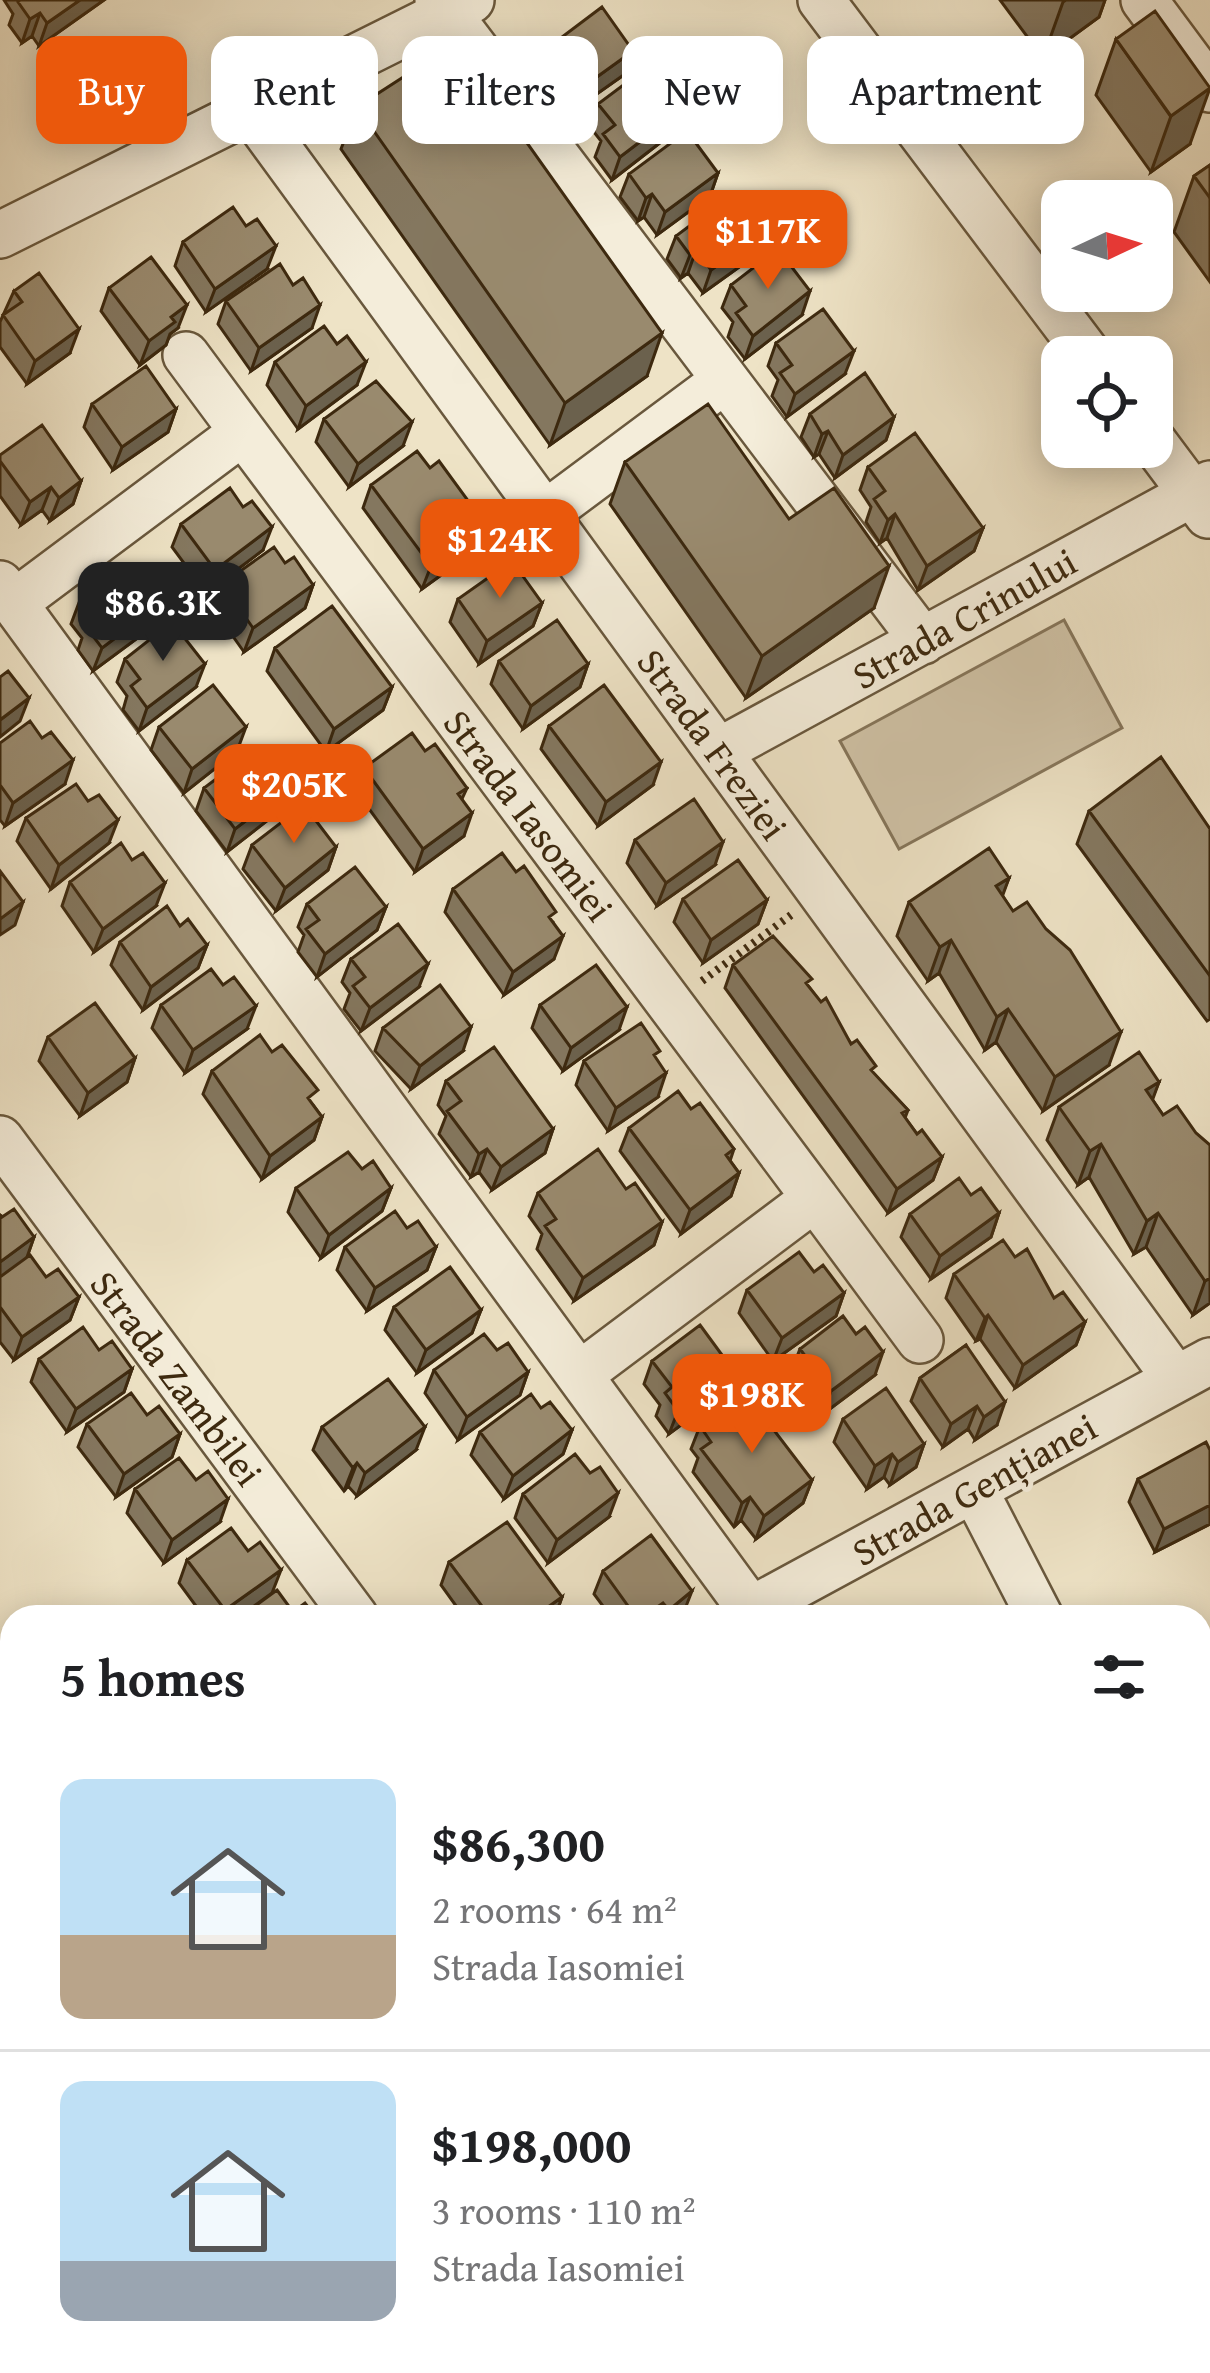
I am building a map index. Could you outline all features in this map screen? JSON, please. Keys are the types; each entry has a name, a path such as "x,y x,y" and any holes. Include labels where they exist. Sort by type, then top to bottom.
{"street":[{"path":"821,0 1074,336"},
{"path":"1144,0 1210,88"},
{"path":"378,43 452,4 725,380 922,640"},
{"path":"0,235 211,130"},
{"name":"Strada Freziei","path":"275,144 821,892 1193,1370"},
{"name":"Strada Iasomiei","path":"186,355 920,1340"},
{"path":"544,514 725,380"},
{"path":"243,431 7,594 579,1375 738,1605"},
{"path":"1173,463 1204,498"},
{"name":"Strada Crinului","path":"719,752 922,640 1204,498"},
{"name":"Strada Zambilei","path":"0,1139 346,1605"},
{"path":"579,1375 814,1198"},
{"name":"Strada Gențianei","path":"759,1605 1193,1370"},
{"path":"974,1489 1034,1605"}],"path":[{"path":"664,996 689,977 695,985 821,892"}],"shaded area":[{"path":"1064,620 1122,728 899,849 840,741"}],"building":[{"path":"20,0 80,0 47,23 40,13 30,19"},
{"path":"602,7 622,36 622,59 598,76 598,36 563,36"},
{"path":"1155,11 1210,88 1171,116 1116,39"},
{"path":"402,78 402,144 528,144 662,333 565,403 378,137 378,93"},
{"path":"622,86 622,144 637,144 620,157 603,134 615,125 598,104"},
{"path":"669,144 697,144 718,173 665,212 652,194 646,198 629,174"},
{"path":"1210,165 1210,198 1194,176"},
{"path":"732,194 761,234 711,270 696,250 690,255 676,236"},
{"path":"233,207 246,226 257,219 276,246 215,289 183,242"},
{"path":"778,249 810,291 753,336 736,313 746,306 731,285"},
{"path":"151,257 187,305 171,317 175,322 149,341 109,288"},
{"path":"280,264 293,285 303,278 320,305 259,348 226,301"},
{"path":"39,273 79,329 35,361 3,315 22,302 14,291"},
{"path":"823,309 854,351 795,394 780,373 792,365 776,343"},
{"path":"324,326 337,344 347,336 366,362 306,406 275,362"},
{"path":"146,366 176,409 122,447 92,404"},
{"path":"865,373 894,417 843,455 810,414"},
{"path":"376,381 412,422 358,464 324,419"},
{"path":"708,404 789,519 834,488 889,566 762,656 625,462"},
{"path":"42,425 81,481 59,498 51,487 30,502 0,455"},
{"path":"915,433 983,528 927,566 895,514 888,520 874,499 885,491 868,467"},
{"path":"417,451 430,468 439,461 472,506 463,512 478,531 431,566 371,485"},
{"path":"230,488 243,507 252,501 272,527 215,570 181,524"},
{"path":"274,547 285,563 294,557 313,585 253,628 222,584"},
{"path":"512,561 542,603 487,641 458,599"},
{"path":"129,564 159,605 102,648 86,627 94,620 80,600"},
{"path":"332,606 392,687 334,729 275,648"},
{"path":"557,620 588,664 531,706 499,661"},
{"path":"172,622 205,664 147,708 131,686 140,679 125,659"},
{"path":"8,671 29,698 0,720 0,677"},
{"path":"213,685 246,727 192,769 159,727"},
{"path":"604,685 661,762 606,802 549,726"},
{"path":"30,721 42,738 51,732 73,760 13,803 0,785 0,743"},
{"path":"412,733 425,751 435,744 467,788 458,794 472,813 423,849 364,768"},
{"path":"260,746 291,786 235,829 204,788"},
{"path":"1161,757 1210,829 1210,976 1089,811"},
{"path":"76,784 88,801 99,795 118,820 59,865 26,818"},
{"path":"694,799 723,842 666,883 635,840"},
{"path":"304,805 336,847 285,888 252,845"},
{"path":"121,843 132,860 143,853 165,883 103,929 70,882"},
{"path":"989,848 1009,878 996,886 1013,911 1027,902 1046,929 1070,950 1121,1032 1055,1077 1008,1009 997,1017 951,940 940,947 909,902"},
{"path":"502,853 516,872 524,866 556,912 549,917 563,936 513,972 453,889"},
{"path":"738,860 767,900 711,940 683,899"},
{"path":"355,867 386,907 325,954 306,929 319,920 307,904"},
{"path":"0,871 23,902 0,919"},
{"path":"167,906 180,926 188,919 207,945 151,987 120,942"},
{"path":"398,924 428,964 370,1008 353,986 365,977 351,959"},
{"path":"773,936 812,979 806,983 821,1002 826,998 851,1044 857,1040 876,1066 871,1070 908,1110 902,1113 917,1134 922,1130 942,1157 897,1189 733,965"},
{"path":"596,965 627,1007 571,1048 540,1005"},
{"path":"211,969 223,985 234,977 256,1006 193,1050 161,1005"},
{"path":"440,985 471,1027 420,1066 383,1028"},
{"path":"95,1003 135,1058 88,1093 48,1037"},
{"path":"641,1023 660,1051 654,1055 666,1073 616,1108 584,1061"},
{"path":"260,1035 272,1052 282,1045 318,1090 308,1098 322,1117 270,1156 212,1071"},
{"path":"494,1047 553,1129 501,1167 487,1149 479,1154 447,1111 461,1101 446,1081"},
{"path":"1139,1052 1159,1082 1146,1090 1163,1115 1177,1106 1210,1145 1210,1278 1205,1281 1158,1213 1147,1221 1101,1144 1090,1151 1059,1107"},
{"path":"678,1091 691,1109 700,1103 734,1149 726,1155 739,1173 690,1210 629,1128"},
{"path":"598,1149 626,1189 635,1183 662,1222 583,1278 545,1226 556,1219 538,1193"},
{"path":"348,1152 362,1169 373,1161 391,1188 329,1235 296,1188"},
{"path":"959,1178 971,1195 981,1188 999,1213 940,1256 910,1214"},
{"path":"14,1209 34,1237 0,1262 0,1215"},
{"path":"395,1211 407,1228 418,1221 436,1247 375,1288 345,1247"},
{"path":"1003,1240 1015,1257 1027,1249 1054,1298 1063,1292 1085,1322 1023,1365 954,1274"},
{"path":"799,1252 814,1272 823,1265 844,1293 782,1338 747,1290"},
{"path":"30,1255 46,1277 58,1269 79,1297 22,1337 0,1307 0,1277"},
{"path":"450,1267 481,1310 426,1350 394,1307"},
{"path":"843,1316 856,1334 865,1327 883,1352 831,1391 800,1349"},
{"path":"700,1325 733,1370 678,1411 665,1393 672,1387 652,1361"},
{"path":"83,1327 99,1350 112,1341 132,1369 76,1409 39,1359"},
{"path":"484,1334 497,1350 508,1343 528,1372 467,1417 434,1370"},
{"path":"966,1345 1005,1402 984,1417 977,1406 951,1424 920,1378"},
{"path":"388,1379 425,1427 365,1473 357,1463 353,1468 322,1427"},
{"path":"886,1388 924,1444 898,1462 892,1454 875,1466 843,1419"},
{"path":"744,1391 812,1480 764,1516 750,1497 742,1503 701,1449 711,1442 700,1426"},
{"path":"131,1393 147,1415 159,1406 180,1434 124,1474 87,1424"},
{"path":"531,1394 541,1408 550,1402 572,1430 513,1476 480,1432"},
{"path":"1206,1442 1210,1505 1164,1529 1138,1479"},
{"path":"575,1454 590,1473 600,1467 618,1493 557,1540 523,1494"},
{"path":"179,1458 196,1480 208,1471 228,1499 172,1540 135,1489"},
{"path":"507,1522 562,1597 551,1605 481,1605 449,1562"},
{"path":"231,1528 248,1551 260,1542 281,1570 232,1605 221,1605 187,1560"},
{"path":"651,1535 692,1591 675,1605 627,1605 603,1571"},
{"path":"277,1590 288,1605 256,1605"}]}
